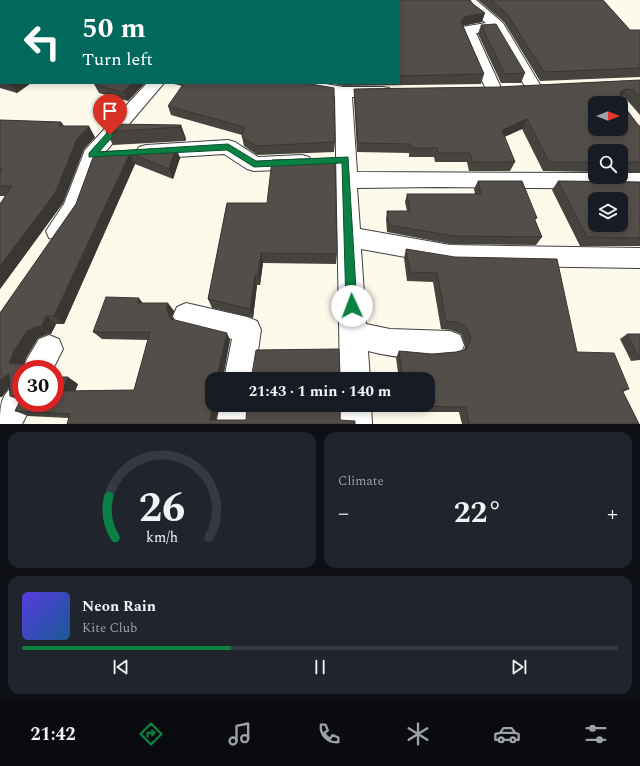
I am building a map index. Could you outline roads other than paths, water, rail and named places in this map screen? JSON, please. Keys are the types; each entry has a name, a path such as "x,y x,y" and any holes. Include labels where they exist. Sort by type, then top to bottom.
{"street":[{"path":"469,0 476,8 498,26 514,89 466,30 498,26"},
{"path":"48,245 74,207 92,155 155,84"},
{"path":"300,84 342,92 398,91"},
{"path":"342,92 336,165 349,237 354,372"},
{"path":"92,155 228,147 254,164 336,165 438,179 640,181"},
{"path":"349,237 450,255 640,258"},
{"path":"186,316 247,330 240,372"},
{"path":"353,334 390,343 450,345"},
{"path":"5,424 12,412"},
{"path":"232,424 234,412"},
{"path":"356,412 356,424"}]}
